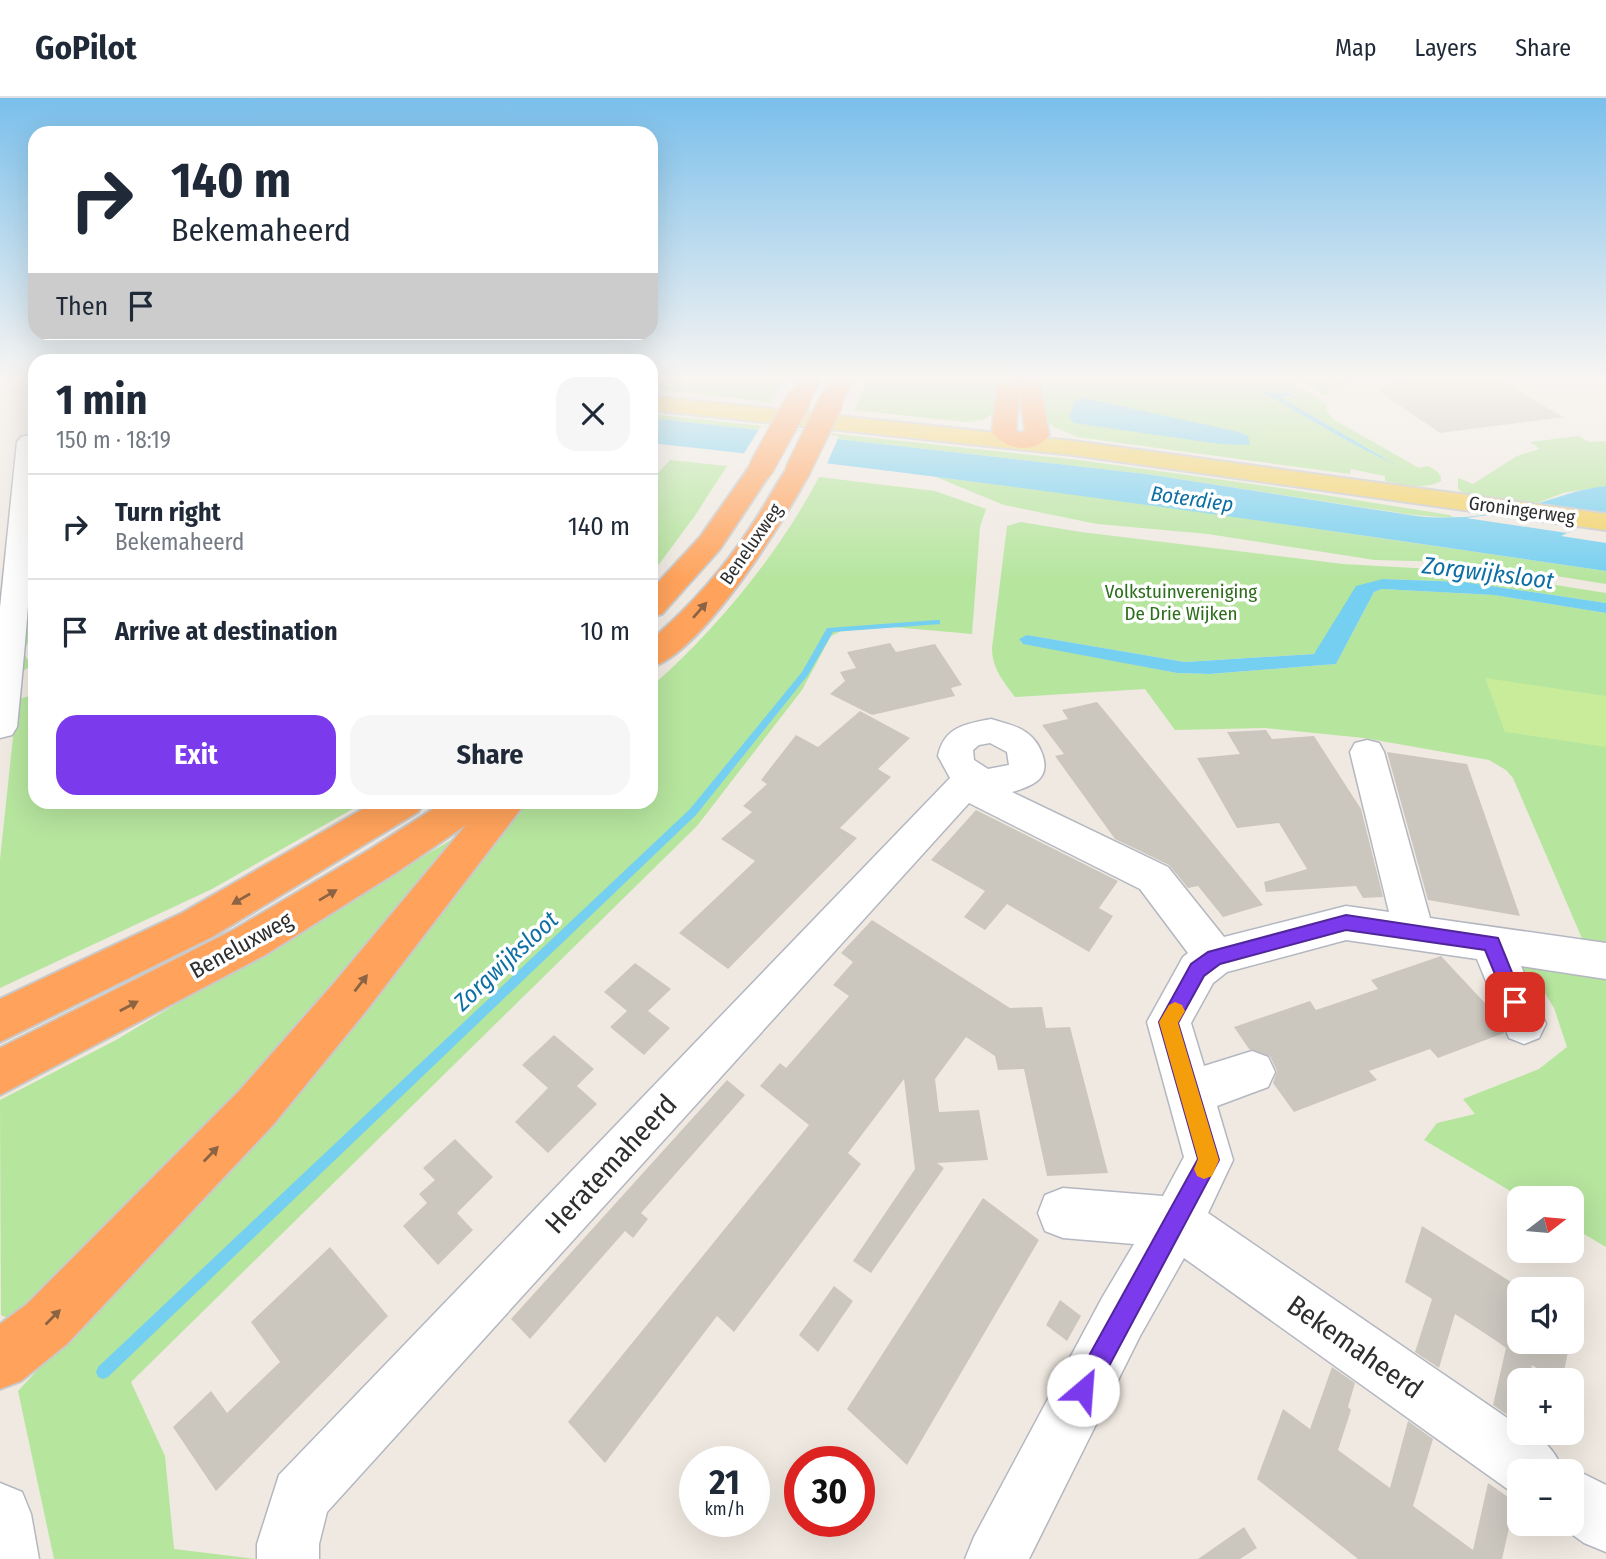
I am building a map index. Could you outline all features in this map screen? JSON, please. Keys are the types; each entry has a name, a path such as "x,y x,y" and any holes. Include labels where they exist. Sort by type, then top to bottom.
{"highway":[{"name":"Beneluxweg","path":"658,600 710,543 774,444"},
{"name":"Beneluxweg","path":"658,651 681,632 742,563 779,505 811,444"},
{"name":"Beneluxweg","path":"0,1021 197,925 393,809"},
{"name":"Beneluxweg","path":"0,1072 250,942 383,861 461,809"},
{"path":"0,1360 47,1324 256,1108 501,809"}],"main road":[{"name":"Groningerweg","path":"1074,444 1606,522"}],"street":[{"path":"0,727 24,444"},
{"path":"1367,752 1414,932"},
{"name":"Heratemaheerd","path":"288,1559 288,1544 300,1496 968,782 1154,878 1214,957"},
{"path":"996,1559 1121,1317 1209,1160 1169,1022 1198,970 1214,957 1346,923 1606,961"},
{"path":"1491,944 1524,1024"},
{"path":"1190,1093 1252,1072"},
{"path":"1063,1213 1176,1222"},
{"name":"Bekemaheerd","path":"1176,1222 1515,1459"},
{"path":"1584,1506 1606,1521"},
{"path":"0,1514 8,1559"}],"green space":[{"path":"882,444 932,444 1079,460 1274,487 1450,515 1454,518 1413,515 1146,474"},
{"path":"1130,444 1354,444 1397,465 1360,444 1377,444 1419,468 1433,468 1441,481 1421,486 1406,485 1385,481 1385,476 1351,469 1350,474"},
{"path":"1533,444 1606,444 1606,486 1563,493 1532,505 1467,496 1458,489 1458,478 1473,484 1517,456 1540,449"},
{"path":"670,460 727,466 658,566 658,473"},
{"path":"819,477 935,491 986,509 980,527 972,634 893,627 841,631 831,636 802,690 697,826 131,1382 165,1456 174,1549 256,1559 54,1559 18,1391 290,1097 470,860 520,809 658,809 658,681 699,641 744,590 803,506"},
{"path":"936,477 1119,500 1606,571 1606,584 1494,566 1375,560 1208,534 1097,524 1004,505"},
{"name":"Volkstuinvereniging De Drie Wijken","path":"1021,522 1081,532 1343,564 1468,571 1606,593 1606,603 1464,582 1383,579 1314,654 1185,662 1027,635 1020,642 1177,673 1209,674 1336,664 1374,592 1382,589 1494,595 1606,613 1606,953 1587,950 1513,778 1506,770 1489,760 1364,738 1265,728 1175,730 1145,689 1015,697 996,668 992,648 1007,526"},
{"path":"28,583 28,642 24,654 28,660 28,668 19,674"},
{"path":"1485,678 1606,696 1606,747 1505,732"},
{"path":"28,697 28,809 353,809 212,889 0,988 0,860 17,699"},
{"path":"476,825 286,1059 13,1321 1,1315 0,1100 116,1040"},
{"path":"1521,966 1606,969 1606,1247 1584,1234 1584,1186 1507,1186 1507,1189 1424,1140 1437,1123 1475,1114 1463,1099 1539,1069 1567,1047 1554,1008 1545,993 1531,992"}],"water":[{"name":"Boterdiep","path":"661,444 882,444 1146,474 1430,517 1500,512 1606,486 1606,515 1561,536 1606,543 1606,571 1010,486"},
{"path":"1360,444 1398,466 1355,445"},
{"name":"Zorgwijksloot","path":"1383,579 1464,582 1606,603 1606,613 1494,595 1382,589 1374,592 1336,664 1209,674 1177,673 1023,644 1019,639 1027,635 1185,662 1314,654 1356,586"}],"pier":[{"path":"750,444 835,444 826,466 743,455"},
{"path":"1496,514 1583,526 1567,533 1466,518"}],"building":[{"path":"890,643 896,652 935,644 962,685 951,688 955,696 872,715 830,694 845,681 840,672 856,668 847,652"},
{"path":"1097,702 1263,905 1223,917 1198,886 1188,888 1169,865 1115,839 1055,756 1064,754 1042,725 1068,719 1062,710"},
{"path":"860,711 910,738 878,769 891,777 840,828 857,838 728,969 679,933 755,861 721,839 752,812 743,806 767,784 761,780 796,735 818,747"},
{"path":"1266,730 1272,739 1314,736 1361,809 1383,897 1363,898 1356,886 1266,892 1264,882 1307,869 1279,823 1237,828 1197,758 1240,754 1227,732"},
{"path":"1387,752 1467,764 1520,916 1428,900"},
{"path":"976,810 1118,881 1099,908 1113,916 1089,952 1007,904 985,930 964,917 985,891 931,860"},
{"path":"872,920 1010,1008 1042,1007 1046,1028 1070,1027 1108,1173 1047,1176 1024,1069 998,1070 995,1056 966,1037 935,1079 939,1112 979,1110 988,1160 937,1163 944,1168 871,1273 853,1261 915,1169 904,1079 848,1153 861,1164 734,1332 717,1316 605,1463 568,1422 809,1125 760,1086 780,1063 786,1068 849,996 833,985 853,962 841,953"},
{"path":"1441,956 1497,1016 1504,1033 1438,1058 1430,1049 1369,1071 1377,1080 1294,1112 1273,1083 1277,1071 1270,1056 1249,1049 1234,1027 1310,1001 1316,1010 1378,989 1371,980"},
{"path":"635,963 671,989 648,1011 670,1028 644,1055 610,1027 627,1011 604,992"},
{"path":"554,1035 594,1069 577,1086 597,1104 548,1153 515,1122 548,1088 522,1065"},
{"path":"727,1080 745,1095 641,1213 648,1219 633,1238 625,1231 530,1339 511,1319"},
{"path":"455,1139 493,1177 457,1213 473,1230 438,1265 403,1226 427,1203 419,1194 435,1180 423,1168"},
{"path":"983,1198 1039,1240 907,1465 847,1409"},
{"path":"1422,1226 1507,1279 1507,1354 1568,1354 1565,1368 1537,1368 1532,1365 1531,1368 1507,1368 1507,1415 1493,1405 1506,1348 1455,1314 1439,1368 1415,1352 1432,1299 1405,1282"},
{"path":"330,1247 388,1316 216,1491 173,1427 211,1391 227,1413 280,1362 251,1322"},
{"path":"834,1286 853,1301 818,1352 799,1335"},
{"path":"1060,1300 1081,1316 1067,1341 1046,1325"},
{"path":"1332,1367 1355,1383 1348,1407 1351,1410 1338,1450 1390,1488 1408,1421 1433,1439 1413,1506 1473,1550 1488,1483 1507,1496 1507,1536 1502,1559 1358,1559 1257,1479 1283,1409 1310,1429"},
{"path":"1244,1527 1257,1548 1240,1559 1198,1559"}],"waterway":[{"name":"Zorgwijksloot","path":"103,1372 693,812 805,673 830,630 937,622"}],"slow traffic":[{"path":"1175,1011 1169,1022 1209,1160 1204,1169"}],"route":[{"path":"1083,1390 1209,1160 1169,1022 1198,970 1214,957 1346,923 1491,944 1515,1002"}]}
